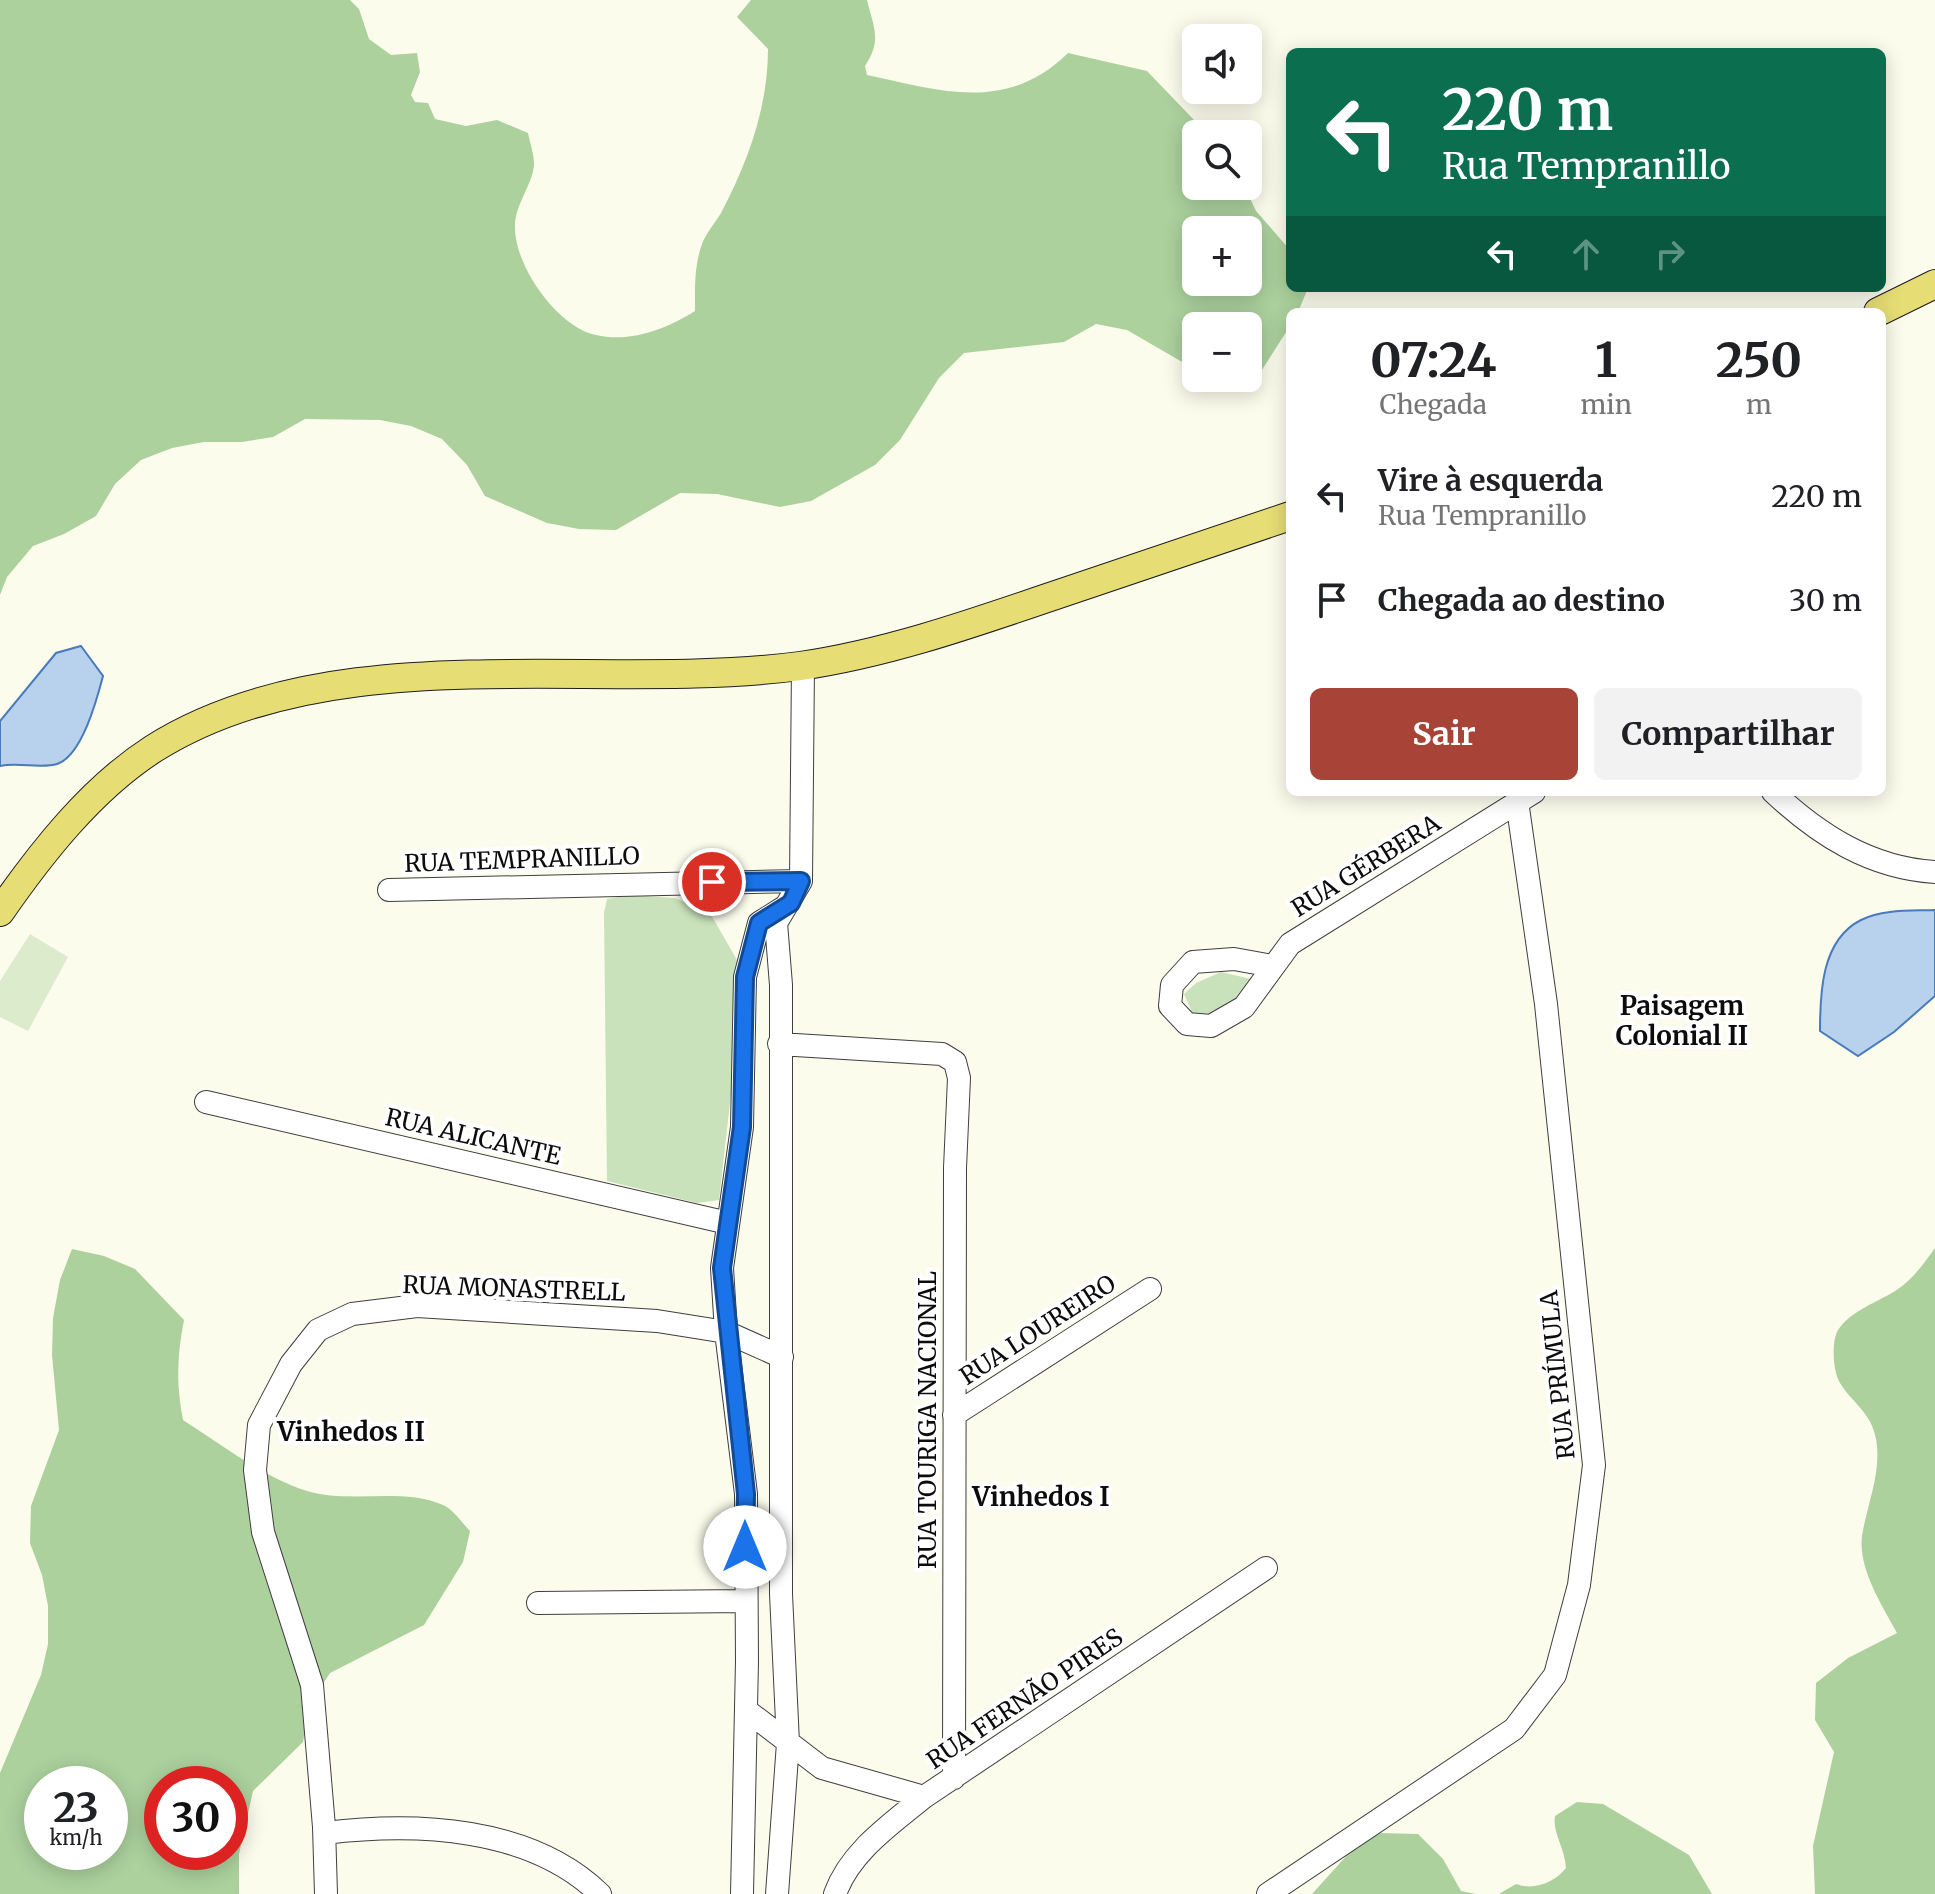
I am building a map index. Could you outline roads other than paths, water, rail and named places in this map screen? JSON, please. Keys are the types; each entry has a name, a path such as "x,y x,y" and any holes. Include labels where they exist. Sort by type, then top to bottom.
{"main road":[{"path":"1886,308 1935,284"},
{"path":"0,912 51,844 118,777 152,750 235,711 318,690 411,678 702,675 803,665 956,629 1286,517"}],"street":[{"path":"777,1894 788,1743 781,1594 781,985 776,923 791,903 801,881 803,665"},
{"name":"RUA GÉRBERA","path":"1273,966 1290,944 1526,796"},
{"name":"RUA PRÍMULA","path":"1268,1894 1514,1729 1555,1675 1579,1585 1594,1465 1526,796"},
{"path":"1777,796 1799,817 1863,858 1906,870 1935,872"},
{"name":"RUA TEMPRANILLO","path":"389,890 801,881"},
{"path":"742,1894 746,1494 726,1332 722,1268 742,1127 745,977 759,923 791,903"},
{"name":"RUA TOURIGA NACIONAL","path":"779,1044 923,1051 955,1062 959,1078 955,1168 954,1778"},
{"name":"RUA ALICANTE","path":"206,1102 728,1223"},
{"name":"RUA LOUREIRO","path":"954,1415 1150,1289"},
{"name":"RUA MONASTRELL","path":"326,1894 325,1833 312,1685 263,1532 255,1470 259,1425 291,1364 318,1330 352,1314 417,1306 657,1321 726,1332 782,1357"},
{"name":"RUA FERNÃO PIRES","path":"835,1894 843,1871 881,1831 924,1797 1266,1568"},
{"path":"538,1603 745,1601"},
{"path":"746,1710 822,1768 924,1797"},
{"path":"325,1833 376,1827 488,1836 538,1856 587,1881 600,1894"}],"water":[{"path":"81,646 103,676 87,726 74,750 57,764 0,766 0,721 56,653"},
{"path":"1935,910 1935,996 1894,1032 1858,1056 1820,1031 1822,985 1830,954 1848,929 1878,914"}],"district":[{"name":"Paisagem Colonial II","path":"1682,1021"},
{"name":"Vinhedos II","path":"351,1432"},
{"name":"Vinhedos I","path":"1041,1497"}]}
